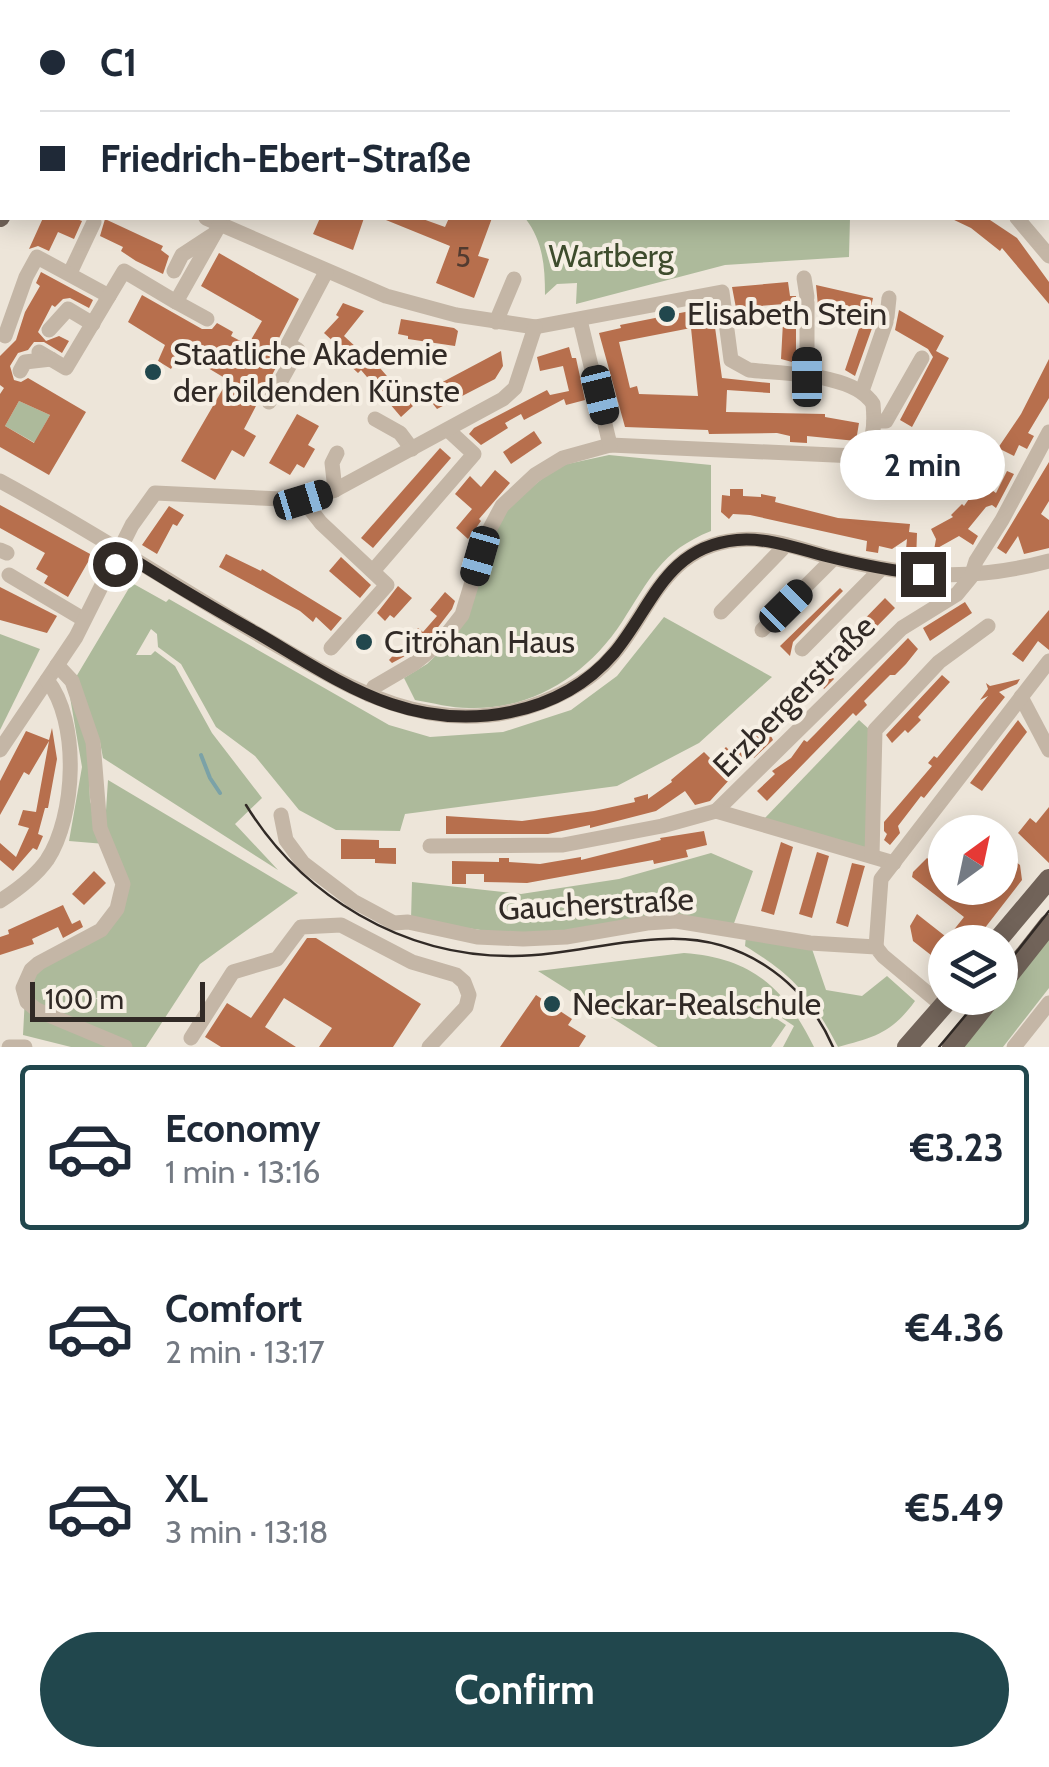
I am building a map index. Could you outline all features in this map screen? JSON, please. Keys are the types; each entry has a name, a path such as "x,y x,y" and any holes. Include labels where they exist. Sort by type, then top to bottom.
{"main road":[{"path":"1010,925 1049,879"},
{"path":"1018,963 1049,924"},
{"path":"907,1047 935,1015"},
{"path":"955,1045 978,1015"}],"street":[{"path":"1019,220 1049,256"},
{"path":"70,273 94,222"},
{"path":"174,271 182,255 213,225"},
{"path":"213,225 386,296 456,316 535,328 722,292 731,360 749,370 829,379 862,392 873,404 870,444 856,456 610,445 563,458 512,494 486,536 462,615 440,644 415,664 379,684 369,695"},
{"path":"176,302 213,225"},
{"path":"5,336 37,256 109,296"},
{"path":"20,371 25,362 45,355 66,368 124,271 207,319"},
{"path":"270,402 298,350 288,344 326,272"},
{"path":"804,278 807,377"},
{"path":"496,322 514,279"},
{"path":"862,392 889,298"},
{"path":"49,330 68,309 93,324"},
{"path":"580,320 610,445"},
{"path":"0,750 76,637 132,526 155,492 303,500 335,490 503,399 515,388 535,328"},
{"path":"874,422 886,421 922,358"},
{"path":"375,419 400,433 412,448"},
{"path":"373,572 474,454 448,430"},
{"name":"Erzbergerstraße","path":"716,811 902,628 958,594 971,577 1049,432"},
{"path":"335,490 332,463 337,453"},
{"path":"0,483 83,526 315,667 369,695 433,714 479,716 514,712 558,698 593,675 616,651 672,568 689,556 736,540 786,546 881,569 971,577 1049,562"},
{"path":"303,500 321,523 387,585 331,648"},
{"path":"721,612 786,546"},
{"path":"76,637 90,626 119,578 120,551"},
{"path":"762,630 834,558"},
{"path":"802,649 881,569"},
{"path":"8,575 83,619"},
{"path":"872,856 876,730 939,662 988,626"},
{"path":"928,989 882,956 876,947 881,879 1049,661"},
{"path":"57,665 72,681 92,742 100,828 123,884 117,909 109,922 92,937 31,970 23,988 27,1002 37,1010 124,1047"},
{"path":"0,901 44,864 61,830 70,750 58,700 46,680"},
{"path":"1021,697 1049,750"},
{"path":"430,846 564,844 662,826 716,811 894,864"},
{"name":"Gaucherstraße","path":"281,815 286,840 303,863 353,901 394,923 408,922 477,937 523,939 676,922 810,943 876,947"},
{"path":"191,1038 233,972 278,959 301,928 341,925 412,962 456,975 464,982 469,995 466,1007 429,1047"},
{"path":"1014,1047 1049,1003"},
{"path":"9,1047 25,1047"}],"green space":[{"name":"Wartberg","path":"526,220 850,220 849,257 725,265 576,304 577,283 557,284 545,295 542,254"},
{"path":"19,401 50,415 41,431 42,447 5,426"},
{"path":"609,455 711,465 711,531 668,557 608,641 556,686 515,703 493,707 456,707 415,700 404,678 427,664 453,639 471,607 484,559 507,507 558,466"},
{"path":"132,583 166,602 169,599 389,725 430,737 503,732 571,710 617,676 664,617 772,677 699,743 617,786 405,814 400,831 336,830 299,810 255,756 216,727 181,664 158,647 157,634 151,629 136,655 151,655 155,651 175,666 212,733 262,798 235,824 278,870 103,758 76,677"},
{"path":"0,634 40,649 0,730"},
{"path":"70,697 88,744 90,801 104,841 108,780 298,893 200,964 146,1047 71,1047 23,1035 26,978 92,937 122,897 105,844 69,841 82,767"},
{"path":"859,720 870,730 868,851 764,819"},
{"path":"711,853 753,871 733,926 683,919 523,936 411,920 412,882 521,894 619,879"},
{"path":"1049,935 1049,988 1003,1047 964,1047 986,1015 1018,1015 1018,974"},
{"path":"746,936 812,949 826,990 862,996 887,976 915,1001 882,1032 838,1047 810,1001 776,967 745,946"},
{"path":"684,953 729,961 764,980 791,1008 814,1047 783,1047 794,1026 779,1016 777,1019 786,1025 771,1047 658,1047 538,971"}],"building":[{"path":"42,220 82,221 74,239 58,232 49,251 38,246 29,249"},
{"path":"107,220 163,246 161,250 169,256 163,274 136,261 121,251 123,247 100,236"},
{"path":"319,220 363,220 353,250 313,234"},
{"path":"386,220 426,220 445,227 448,220 491,220 478,256 489,259 474,298 436,283 450,246"},
{"path":"954,220 990,220 1017,238 1049,282 1049,304 1002,248 1000,251"},
{"path":"219,253 299,299 278,340 278,349 283,354 244,429 256,436 244,457 232,450 215,480 181,461 228,380 188,356 179,355 171,369 158,361 165,345 128,322 142,295 202,329 212,329 217,323 248,345 262,321 201,286"},
{"path":"41,272 93,300 89,308 70,298 52,305 38,332 46,341 59,336 69,341 62,353 44,342 34,342 28,350 18,353 10,366 14,380 28,378 86,412 49,475 0,447 0,394 4,388 0,385 0,356 16,340 25,312 40,286 36,283","holes":["19,401 50,415 34,443 5,426"]},
{"path":"788,282 790,296 796,296 796,363 781,359 784,304 736,308 732,287"},
{"path":"816,285 873,298 870,312 876,313 876,317 855,376 845,370 863,317 818,306"},
{"path":"343,303 364,311 344,336 373,360 413,406 401,417 361,370 358,373 331,348 335,343 324,333 339,317 336,315"},
{"path":"705,308 707,320 714,320 722,378 770,383 770,393 727,390 726,412 825,414 859,423 856,441 807,436 807,443 790,442 790,436 777,433 709,434 708,430 625,427 599,333 621,328 620,325","holes":["691,328 698,396 639,394 637,386 630,388 619,342"]},
{"path":"899,310 944,336 936,351 949,358 912,427 900,420 933,357 928,349 895,330"},
{"path":"401,319 454,328 458,331 455,346 398,334"},
{"path":"569,347 572,358 576,358 585,400 566,405 564,399 524,420 521,414 505,423 508,428 481,445 469,434 547,390 550,395 569,391 563,366 540,371 537,357"},
{"path":"501,351 503,366 495,379 437,409 429,393 437,389 435,386"},
{"path":"1049,359 1049,398 1028,433 1034,436 1027,449 1019,445 1014,456 998,448 1021,414"},
{"path":"297,414 319,426 308,445 315,449 304,468 297,464 290,475 269,463"},
{"path":"534,431 542,443 511,464 503,452"},
{"path":"440,448 451,458 373,548 361,538"},
{"path":"1049,462 1049,501 1041,514 1049,520 1049,548 1024,554 1018,536 1006,554 997,548"},
{"path":"495,470 510,483 479,519 468,539 456,528 472,509 455,494 470,476 481,487"},
{"path":"1007,471 1014,474 996,508 986,507 968,529 978,536 973,545 959,536 934,550 936,539 931,529 953,517 978,486 983,484 996,493"},
{"path":"730,489 743,489 743,496 776,497 775,502 838,518 910,524 909,532 917,533 916,562 905,560 907,539 892,549 879,546 878,553 866,551 867,541 750,515 733,514 729,519 721,512 722,495 730,496"},
{"path":"0,505 92,555 68,597 44,583 48,576 36,569 45,553 0,528"},
{"path":"169,506 184,515 177,526 173,524 157,554 142,545"},
{"path":"226,554 262,569 342,618 331,631 316,617 313,622 219,567"},
{"path":"341,557 371,585 360,598 329,571"},
{"path":"398,586 412,598 394,618 390,615 385,621 377,613"},
{"path":"0,587 57,616 47,633 0,620"},
{"path":"840,588 843,591 793,642 790,656 780,646"},
{"path":"445,592 455,601 452,609 432,635 424,634 405,656 392,663 389,660 418,628 423,632 437,616 430,610"},
{"path":"885,598 895,608 830,674 834,679 789,718 771,736 773,740 754,758 751,756 710,801 695,805 685,791 656,811 590,828 548,834 446,834 446,816 522,821 594,811 635,802 634,798 648,794 648,799 704,752 712,760 726,747 733,754"},
{"path":"965,602 972,613 930,641 923,628"},
{"path":"1049,610 1049,650 1038,641 1023,662 1012,654"},
{"path":"908,638 918,649 906,664 890,675 864,701 867,705 856,716 853,713 767,801 757,791 775,774 772,771 791,758 804,740 807,742"},
{"path":"942,675 950,682 918,717 921,720 892,743 886,735"},
{"path":"1020,679 999,692 1005,697 924,798 921,796 898,826 900,833 890,845 884,840 884,822 932,766 928,763 934,756 937,758 988,696 980,700 988,689 986,683 990,686"},
{"path":"1018,720 1027,732 982,791 970,783"},
{"path":"52,728 57,759 48,808 38,834 43,836 37,850 33,848 13,871 0,860 0,843 16,857 29,828 18,825 23,810 36,812 49,741 29,775 24,772 0,815 0,781 26,731 49,740"},
{"path":"1049,807 1049,863 1018,833 1030,818 1036,823"},
{"path":"704,831 707,845 686,850 688,857 527,883 484,882 484,874 466,874 466,884 452,884 452,861 499,862 499,858 509,858 509,862 540,864 581,860 660,838"},
{"path":"341,839 379,840 379,848 396,848 396,864 375,863 375,859 341,859"},
{"path":"781,842 793,847 774,915 761,911"},
{"path":"817,852 829,856 812,918 799,914"},
{"path":"928,859 928,889 912,877"},
{"path":"852,863 865,866 848,927 836,923"},
{"path":"94,871 106,883 84,905 72,894"},
{"path":"63,905 72,924 80,920 83,927 63,938 58,927 32,939 34,944 0,955 0,937 9,934 8,930"},
{"path":"948,905 1003,905 987,925 958,925 964,917"},
{"path":"917,914 931,925 928,953 913,941 910,926"},
{"path":"307,938 316,938 421,1004 393,1047 319,1047 332,1028 284,998 265,1027 296,1047 221,1047 205,1037 227,1003 251,1018"},
{"path":"536,995 572,1019 568,1025 586,1036 579,1047 500,1047"}],"waterway":[{"path":"201,755 220,793"}],"tram line":[{"path":"246,805 269,838 326,893 395,933 472,954 513,956 646,940 693,940 719,945 766,966 786,982 805,1001 833,1047"},
{"path":"1018,950 1049,911"},
{"path":"939,1047 966,1015"}],"place":[{"name":"Elisabeth Stein","path":"667,314"},
{"name":"Staatliche Akademie der bildenden Künste","path":"153,372"},
{"name":"Citröhan Haus","path":"364,642"},
{"name":"Neckar-Realschule","path":"552,1004"}],"route":[{"path":"115,564 120,551 369,695 433,714 479,716 514,712 558,698 593,675 616,651 672,568 704,549 736,540 758,540 881,569 923,574"}]}
